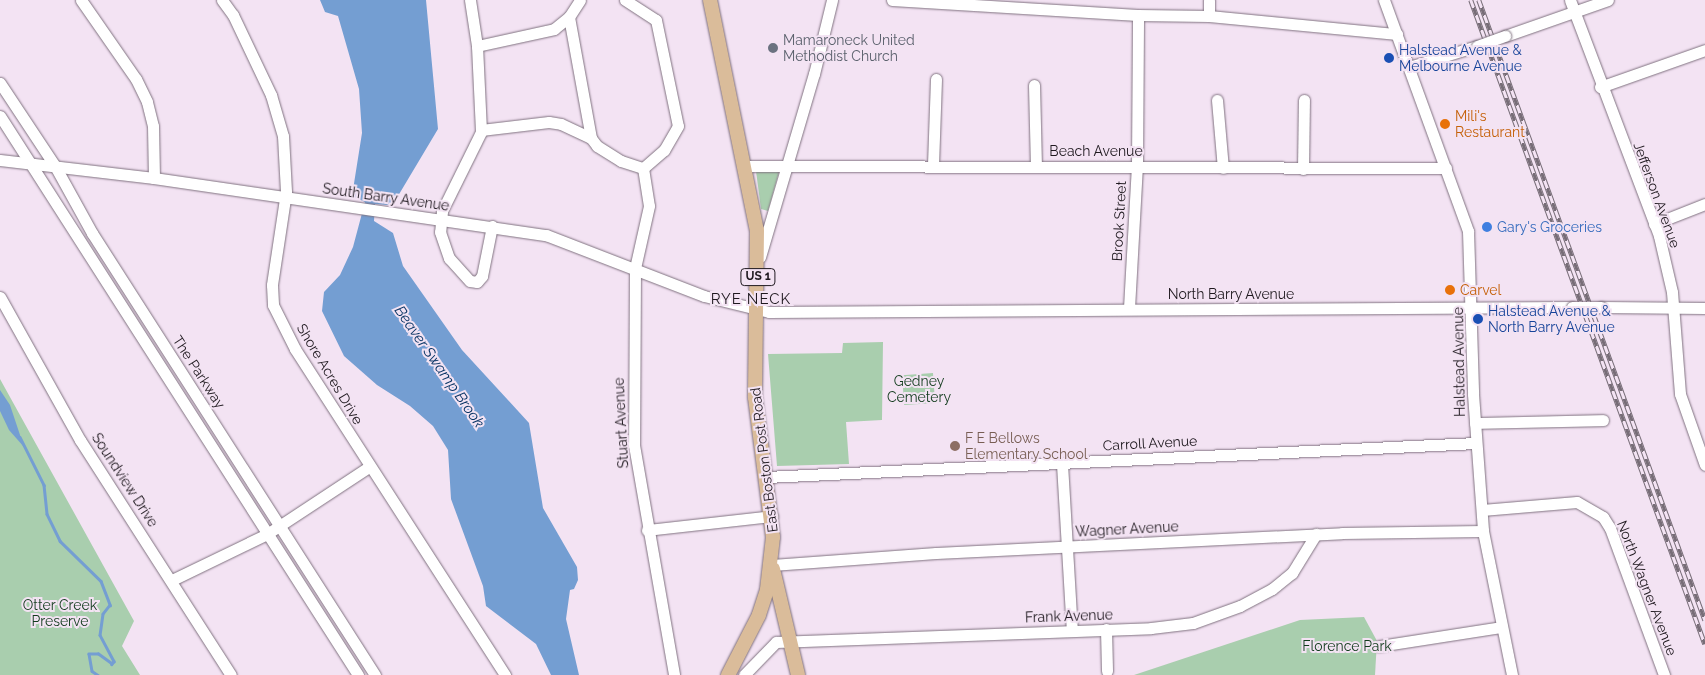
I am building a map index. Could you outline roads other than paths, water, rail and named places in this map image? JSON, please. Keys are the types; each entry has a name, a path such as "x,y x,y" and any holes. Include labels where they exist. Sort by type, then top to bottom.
{"main road":[{"name":"East Boston Post Road","path":"710,0 754,207 759,264 755,397 772,516 772,562 759,616 728,675"},
{"path":"772,562 798,675"}],"street":[{"path":"81,0 136,78 147,102 153,126 154,178"},
{"name":"Shore Acres Drive","path":"222,0 233,15 271,95 283,136 285,198 272,285 273,305 295,349 505,675"},
{"path":"470,0 477,46 480,130 442,211 440,240 449,258 461,274 477,282 487,262 492,226"},
{"path":"477,46 538,35 554,29 569,16 580,0"},
{"path":"569,16 591,138 597,146 612,156 643,168 664,150 678,126 656,20 625,0"},
{"path":"759,264 832,0"},
{"path":"892,0 1138,16 1208,16 1397,34"},
{"path":"1208,16 1209,0"},
{"name":"Halstead Avenue","path":"1384,0 1468,230 1475,423 1483,532 1512,675"},
{"name":"Jefferson Avenue","path":"1570,0 1600,87 1654,224 1668,270 1680,394 1701,444 1705,465"},
{"path":"1409,67 1477,46 1608,0"},
{"name":"Brook Street","path":"1129,308 1137,166 1138,16"},
{"path":"1600,87 1705,50"},
{"path":"933,165 936,79"},
{"name":"The Parkway","path":"0,83 55,166 92,233 375,675"},
{"path":"1034,85 1036,166"},
{"path":"1217,100 1223,168"},
{"path":"1303,169 1304,100"},
{"name":"The Parkway","path":"0,116 182,396 358,675"},
{"path":"480,130 549,122 591,138"},
{"name":"South Barry Avenue","path":"0,160 154,178 492,226 562,238 704,296 757,311"},
{"name":"Beach Avenue","path":"745,166 933,165 1303,169 1446,168"},
{"name":"Stuart Avenue","path":"643,168 648,206 635,268 634,445 647,530 674,675"},
{"path":"1654,224 1705,204"},
{"name":"Soundview Drive","path":"0,297 80,440 172,580 231,675"},
{"name":"North Barry Avenue","path":"757,311 1030,312 1129,308 1472,310 1572,307 1705,308"},
{"path":"172,381 184,375"},
{"path":"182,396 194,390"},
{"path":"1475,423 1603,420"},
{"name":"Carroll Avenue","path":"766,477 1476,443"},
{"path":"1062,464 1072,630"},
{"path":"172,580 268,534 370,466"},
{"name":"North Wagner Avenue","path":"1482,510 1577,502 1603,517 1610,528 1664,675"},
{"path":"647,530 772,516"},
{"name":"Wagner Avenue","path":"772,562 1316,534 1483,532"},
{"name":"Frank Avenue","path":"744,675 772,645 789,642 1106,629 1193,623 1240,606 1292,573 1316,534"},
{"path":"1379,646 1502,627"},
{"path":"1106,629 1107,671"}],"water":[{"name":"Beaver Swamp Brook","path":"320,0 426,0 438,129 395,201 387,205 375,204 374,221 393,233 403,266 462,350 529,423 543,508 577,567 578,580 574,589 570,590 566,619 579,675 551,675 536,644 486,606 483,586 451,499 448,450 433,426 410,406 377,385 344,356 322,311 324,292 340,275 353,247 365,202 352,196 362,133 359,89 338,16 325,12"},
{"path":"0,390 10,405 24,447 9,430 0,411"}],"waterway":[{"path":"20,437 44,485 47,514 60,541 101,581 110,605 103,614 100,635 114,661 112,664 98,654 89,654 92,671 98,675"}],"railway":[{"path":"1471,0 1705,644"},
{"path":"1479,0 1705,620"}],"place":[{"name":"Mamaroneck United Methodist Church","path":"773,48"},
{"name":"Halstead Avenue & Melbourne Avenue","path":"1389,58"},
{"name":"Mili's Restaurant","path":"1445,124"},
{"name":"Gary's Groceries","path":"1487,227"},
{"name":"Carvel","path":"1450,290"},
{"name":"Halstead Avenue & North Barry Avenue","path":"1478,319"},
{"name":"F E Bellows Elementary School","path":"955,446"}],"district":[{"name":"RYE NECK","path":"751,300"}],"park label":[{"name":"Gedney Cemetery","path":"919,390"},
{"name":"Otter Creek Preserve","path":"60,614"},
{"name":"Florence Park","path":"1347,646"}]}
